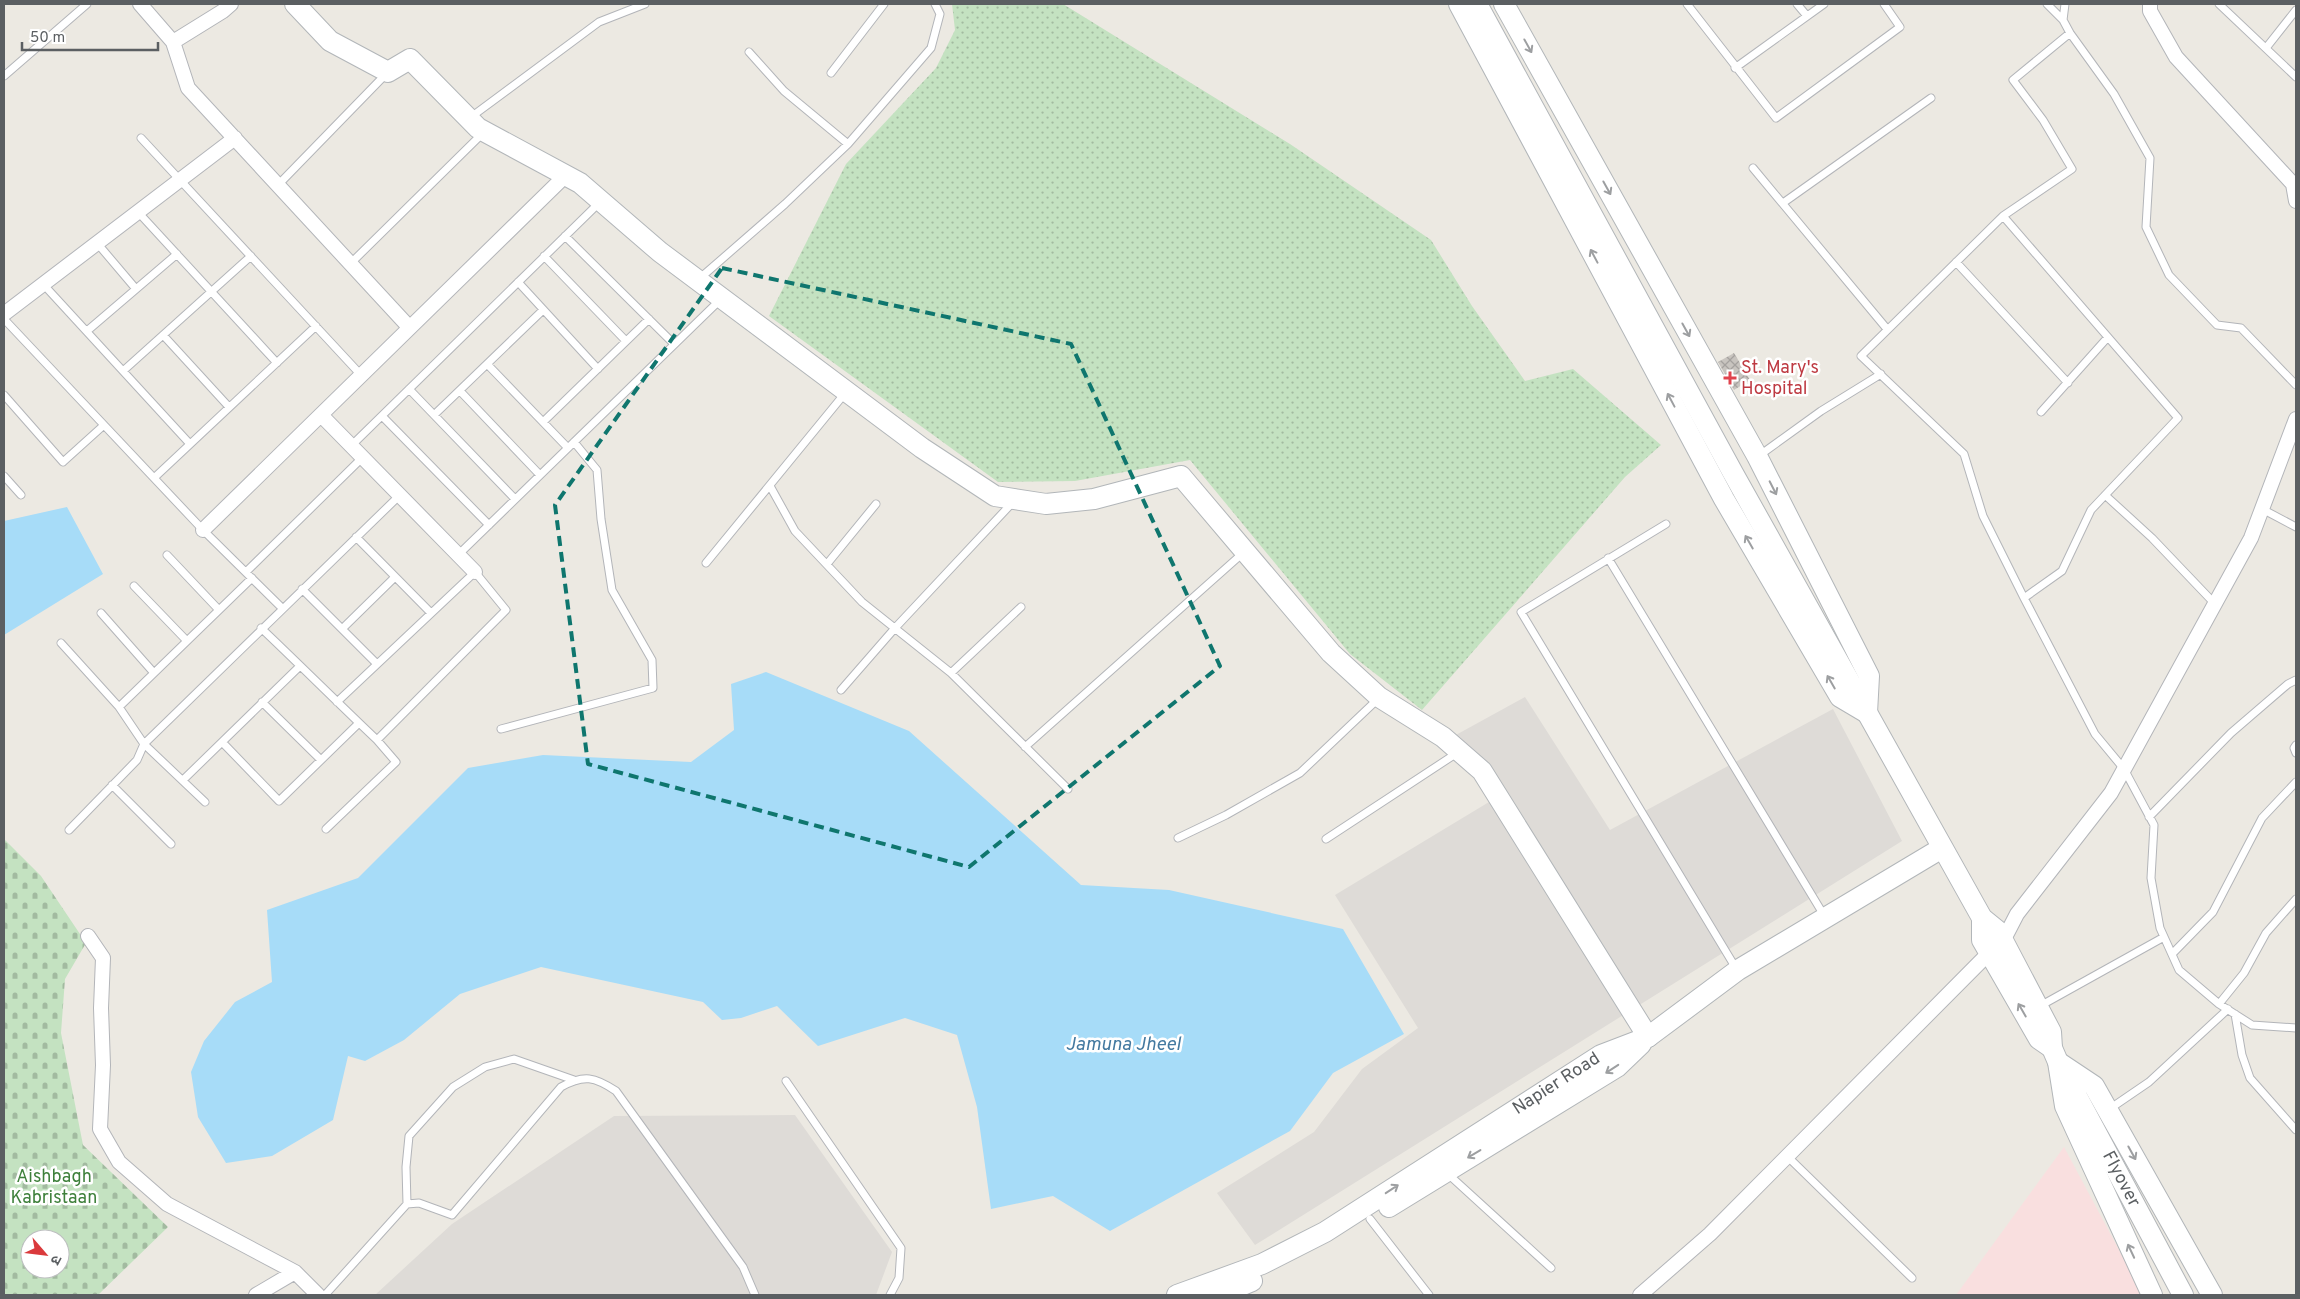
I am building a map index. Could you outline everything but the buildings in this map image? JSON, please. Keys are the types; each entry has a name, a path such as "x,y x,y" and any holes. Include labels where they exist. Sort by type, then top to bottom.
{"main road":[{"path":"295,4 330,41 388,72 410,59 478,128 580,183 660,252 697,280 922,448 995,496 1046,504 1094,499 1182,476 1331,653 1379,697 1443,737 1482,771 1648,1037 1617,1067 1370,1219 1271,1273 1219,1295"},
{"path":"1459,4 1724,499 1840,697 1867,713"},
{"path":"1477,4 1867,713 1935,853 1982,918 1982,940 1996,947 2017,984 2039,1039 2055,1055 2094,1086 2212,1295"},
{"path":"1504,4 1757,456 1869,676 1867,713"},
{"name":"Napier Road","path":"1182,1294 1262,1264 1325,1232 1601,1055 1648,1037 1738,970 1935,853"},
{"path":"2017,984 2038,1007 2051,1032 2065,1106 2152,1295"},
{"name":"Flyover","path":"2055,1055 2183,1295"}],"street":[{"path":"140,4 172,42 188,88 410,327"},
{"path":"172,42 223,11 231,4"},
{"path":"2150,4 2150,11 2176,57 2293,184 2296,198"},
{"path":"4,314 235,138"},
{"path":"203,530 566,175"},
{"path":"320,415 475,572"},
{"path":"1644,1294 1710,1234 1996,947 2017,914 2111,793 2252,538 2296,419"},
{"path":"88,936 103,958 103,1065 100,1129 119,1162 167,1204 295,1272 318,1295"},
{"path":"256,1295 295,1272"}],"lane":[{"path":"4,76 87,4"},
{"path":"469,118 599,22 645,4"},
{"path":"831,73 884,4"},
{"path":"697,280 785,204 848,144 931,48 940,14 934,4"},
{"path":"1687,4 1735,68 1776,118 1900,27 1884,4"},
{"path":"1797,4 1807,16"},
{"path":"1735,68 1824,4"},
{"path":"2047,4 2063,20 2070,33 2114,94 2150,158 2146,227 2169,275 2217,325 2241,328 2296,385"},
{"path":"2063,20 2065,4"},
{"path":"2219,4 2296,77"},
{"path":"2266,48 2296,10"},
{"path":"2070,33 2013,80 2043,120 2072,169 2003,216 1861,356 1964,454 1982,516 2095,734 2124,769 2154,825 2151,878 2160,928 2178,970 2219,1004 2252,1025 2296,1028"},
{"path":"749,52 784,91 848,144"},
{"path":"278,185 388,72"},
{"path":"1783,203 1932,98"},
{"path":"351,264 485,132"},
{"path":"141,138 361,375"},
{"path":"1753,168 1887,329"},
{"path":"351,446 601,201"},
{"path":"138,212 277,363"},
{"path":"2003,216 2178,418 2091,510 2062,572 2024,598"},
{"path":"565,236 674,344"},
{"path":"97,243 136,289"},
{"path":"87,332 177,254"},
{"path":"123,371 251,256"},
{"path":"544,256 626,341"},
{"path":"1956,262 2068,382"},
{"path":"518,282 598,369"},
{"path":"43,284 190,444"},
{"path":"458,555 721,298"},
{"path":"434,415 543,310"},
{"path":"4,319 203,530 282,608"},
{"path":"543,422 649,319"},
{"path":"154,478 316,326"},
{"path":"163,335 229,407"},
{"path":"2041,412 2108,337"},
{"path":"487,364 543,422 597,470 601,519 612,590 652,660 653,688 501,729"},
{"path":"1757,456 1821,411 1881,374"},
{"path":"409,389 515,500"},
{"path":"460,391 540,475"},
{"path":"706,563 846,392"},
{"path":"4,396 63,462 104,425"},
{"path":"382,416 489,525"},
{"path":"246,572 362,458"},
{"path":"4,476 21,495"},
{"path":"770,486 795,531 862,602 951,673 1068,789"},
{"path":"2105,495 2152,538 2215,604"},
{"path":"69,830 137,760 144,744 261,628 400,496"},
{"path":"840,690 895,628 1016,499"},
{"path":"827,564 876,504"},
{"path":"2262,509 2296,527"},
{"path":"1666,524 1521,612 1738,970"},
{"path":"356,537 431,613"},
{"path":"1025,747 1245,551"},
{"path":"167,556 219,610"},
{"path":"1608,558 1825,917"},
{"path":"337,702 475,572 506,610 377,740"},
{"path":"342,629 395,577"},
{"path":"119,707 252,578"},
{"path":"134,586 187,641"},
{"path":"302,589 377,664"},
{"path":"951,673 1021,607"},
{"path":"101,613 154,673"},
{"path":"261,628 377,740 396,762 326,829"},
{"path":"61,643 119,707 144,744 205,802"},
{"path":"183,780 300,666"},
{"path":"2150,817 2231,733 2288,684 2296,680"},
{"path":"1178,838 1226,815 1300,773 1379,697"},
{"path":"262,702 320,760"},
{"path":"222,742 279,801 359,723"},
{"path":"2296,745 2294,748 2296,753"},
{"path":"1326,839 1460,752"},
{"path":"2172,954 2213,912 2262,818 2296,782"},
{"path":"112,785 171,844"},
{"path":"2219,1004 2244,974 2266,934 2296,899"},
{"path":"2038,1007 2164,938"},
{"path":"2108,1111 2149,1082 2228,1009"},
{"path":"2235,1014 2242,1055 2250,1078 2296,1130"},
{"path":"407,1204 406,1167 409,1136 453,1087 485,1067 514,1058 574,1080"},
{"path":"325,1295 407,1204 419,1203 452,1215 561,1088 574,1080 584,1078 600,1080 616,1091 743,1267 755,1295"},
{"path":"786,1081 901,1248 899,1278 890,1295"},
{"path":"1788,1157 1912,1278"},
{"path":"1445,1172 1551,1268"},
{"path":"1370,1219 1429,1295"}],"highlighted area":[{"path":"722,268 1071,344 1220,666 969,867 588,764 555,505"}],"shaded area":[{"path":"1525,697 1610,830 1833,709 1902,841 1255,1245 1217,1193 1314,1132 1362,1069 1418,1028 1335,895 1489,802 1454,736"},
{"path":"795,1115 892,1252 876,1295 375,1295 452,1224 614,1116"},
{"path":"2064,1147 2143,1295 1956,1295"}],"green space":[{"path":"952,4 1063,4 1290,144 1431,240 1472,306 1525,381 1573,369 1661,445 1625,477 1422,710 1350,654 1190,460 1075,481 998,482 769,316 846,164 936,68 955,30"},
{"name":"Aishbagh Kabristaan","path":"4,839 41,876 86,943 65,979 61,1033 83,1145 168,1227 98,1295 4,1295"}],"water":[{"path":"67,507 103,574 4,635 4,521"},
{"name":"Jamuna Jheel","path":"766,672 909,731 1081,885 1169,890 1343,929 1404,1034 1333,1073 1290,1131 1110,1231 1053,1196 991,1209 977,1107 957,1035 905,1018 818,1046 777,1006 741,1018 722,1020 703,1002 541,967 460,994 404,1040 365,1061 348,1056 333,1120 272,1156 226,1163 198,1117 191,1072 204,1041 235,1002 272,982 267,910 358,878 468,768 543,755 691,762 734,730 731,684"}],"place":[{"name":"St. Mary's Hospital","path":"1730,378"}]}
